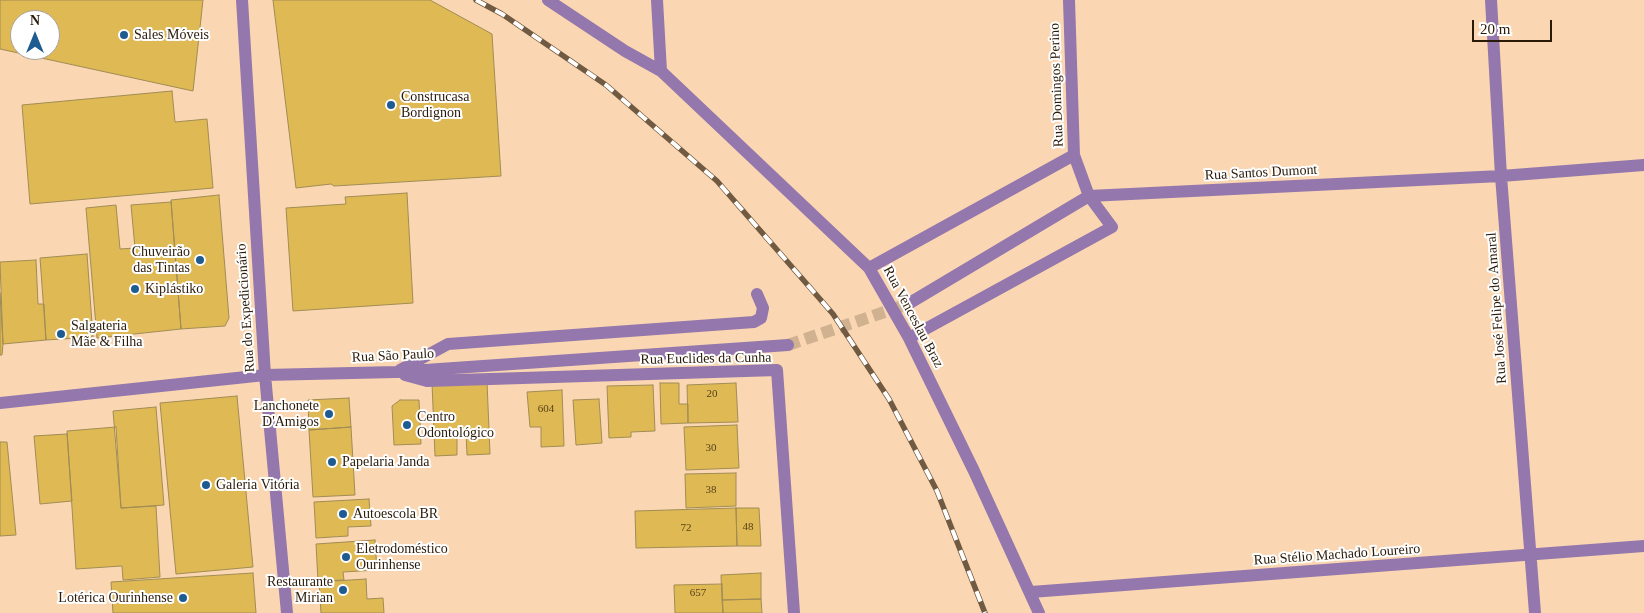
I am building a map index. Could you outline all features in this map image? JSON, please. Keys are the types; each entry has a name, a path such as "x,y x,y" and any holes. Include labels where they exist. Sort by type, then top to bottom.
{"street":[{"name":"Rua do Expedicionário","path":"242,0 265,375 286,613"},
{"name":"Rua Venceslau Braz","path":"548,0 625,51 661,71 869,268 909,338 1031,592 1039,613"},
{"path":"657,0 661,71"},
{"name":"Rua Domingos Perino","path":"909,338 1112,227 1089,196 1074,155 1069,0"},
{"name":"Rua José Felipe do Amaral","path":"1491,0 1502,176 1535,613"},
{"path":"869,268 1074,155"},
{"name":"Rua Santos Dumont","path":"908,304 1089,196 1502,176 1644,165"},
{"path":"396,372 448,344 754,322 761,318 763,308 757,294"},
{"name":"Rua São Paulo","path":"0,403 265,375 396,372 788,345"},
{"name":"Rua Euclides da Cunha","path":"396,372 427,382 777,370 794,613"},
{"name":"Rua Stélio Machado Loureiro","path":"1031,592 1644,546"}],"building":[{"name":"Sales Móveis","path":"0,0 203,0 193,91 51,60 60,60 60,10 10,10 10,51 0,49"},
{"name":"Construcasa Bordignon","path":"273,0 430,0 492,34 501,176 334,186 331,184 296,188"},
{"path":"172,91 175,122 207,119 213,188 30,204 22,105"},
{"path":"407,193 413,303 293,311 286,208 346,204 345,197"},
{"name":"Chuveirão das Tintas","path":"219,195 229,318 225,326 181,329 171,200"},
{"name":"Kiplástiko","path":"171,202 181,329 97,338 86,208 116,205 120,249 135,248 131,205"},
{"path":"87,254 93,337 46,340 40,258"},
{"path":"36,260 38,304 44,304 46,340 3,344 0,262"},
{"path":"0,293 3,344 2,355 0,355"},
{"path":"487,381 490,454 467,455 466,432 457,432 457,455 435,456 432,383"},
{"path":"660,383 679,383 679,404 688,404 688,423 661,424"},
{"path":"736,383 738,422 688,423 687,385"},
{"path":"653,385 655,431 631,432 631,437 609,438 607,386"},
{"path":"562,390 564,446 541,447 541,427 530,427 527,392"},
{"name":"Galeria Vitória","path":"237,396 253,567 176,574 160,403"},
{"name":"Lanchonete D'Amigos","path":"349,398 351,427 309,430 308,400"},
{"path":"599,399 602,443 576,445 573,400"},
{"name":"Centro Odontológico","path":"400,400 419,400 421,444 394,445 392,406"},
{"path":"156,407 164,505 121,508 113,411"},
{"path":"737,425 739,468 686,470 684,427"},
{"path":"116,427 121,508 156,506 160,577 123,580 122,566 76,569 67,431"},
{"name":"Papelaria Janda","path":"351,427 355,495 313,497 309,430"},
{"path":"67,434 72,501 40,504 34,436"},
{"path":"0,442 7,442 16,535 0,536"},
{"path":"736,473 736,506 686,508 685,474"},
{"name":"Autoescola BR","path":"369,499 371,526 348,527 348,536 316,538 314,502"},
{"path":"736,508 759,508 761,546 737,546"},
{"path":"736,508 737,546 636,548 635,511"},
{"name":"Eletrodoméstico Ourinhense","path":"375,540 377,570 343,572 344,580 318,581 316,544"},
{"name":"Lotérica Ourinhense","path":"253,573 256,613 113,613 111,582"},
{"path":"761,573 761,599 722,600 721,575"},
{"name":"Restaurante Mirian","path":"366,579 367,599 383,598 384,613 321,613 319,582"},
{"path":"722,584 723,613 675,613 674,585"},
{"path":"761,599 762,613 723,613 722,600"}],"tunnel":[{"path":"788,345 908,304"}],"railway":[{"path":"476,0 502,14 606,85 717,181 833,314 889,399 937,491 985,613"}],"place":[{"name":"Sales Móveis","path":"124,35"},
{"name":"Construcasa Bordignon","path":"391,105"},
{"name":"Chuveirão das Tintas","path":"200,260"},
{"name":"Kiplástiko","path":"135,289"},
{"name":"Salgateria Mãe & Filha","path":"61,334"},
{"name":"Lanchonete D'Amigos","path":"329,414"},
{"name":"Centro Odontológico","path":"407,425"},
{"name":"Papelaria Janda","path":"332,462"},
{"name":"Galeria Vitória","path":"206,485"},
{"name":"Autoescola BR","path":"343,514"},
{"name":"Eletrodoméstico Ourinhense","path":"346,557"},
{"name":"Restaurante Mirian","path":"343,590"},
{"name":"Lotérica Ourinhense","path":"183,598"}]}
